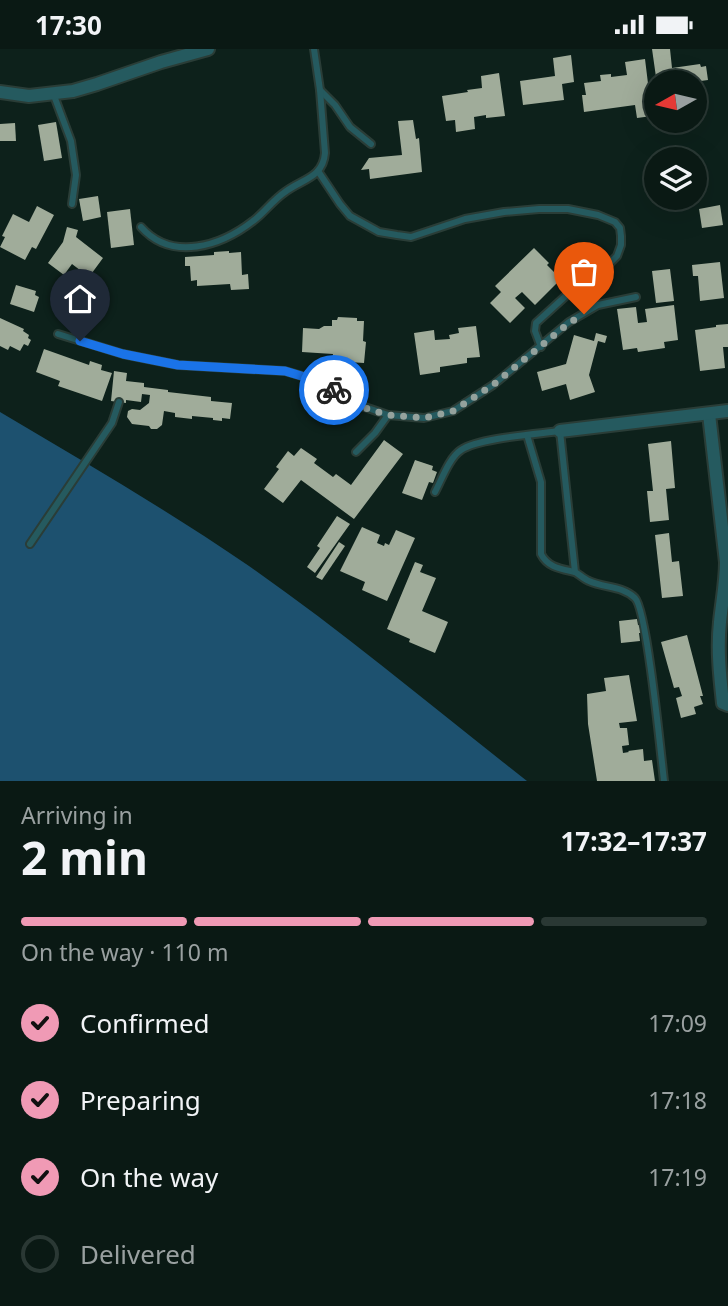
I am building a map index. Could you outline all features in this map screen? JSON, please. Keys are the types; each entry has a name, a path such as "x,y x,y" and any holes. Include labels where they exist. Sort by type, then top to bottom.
{"street":[{"path":"0,92 29,96 73,90 208,49"},
{"path":"560,431 728,411"},
{"path":"709,414 726,562 720,622 725,704"}],"lane":[{"path":"141,227 149,237 163,245 175,247 196,246 229,238 251,223 284,192 318,171 324,163 326,153 314,49"},
{"path":"320,90 335,105 350,127 371,144"},
{"path":"53,93 71,141 76,175 72,204"},
{"path":"318,171 349,216 379,232 411,237 465,219 539,209 568,209 598,215 615,222 621,236 617,256 580,283 536,323 535,331 541,347"},
{"path":"58,334 123,354 178,365 285,371 318,381 362,407 388,415 425,418 453,411 493,385 569,323 598,305 636,297"},
{"path":"30,544 112,423 118,402"},
{"path":"356,452 388,415"},
{"path":"435,492 454,457 462,449 485,441 560,431 575,572"},
{"path":"527,435 541,482 541,554 544,560 550,565 575,572 590,582 621,589 636,599 640,607 649,656 664,781"}],"water":[{"path":"0,412 157,506 249,566 355,644 527,781 0,781"}],"building":[{"path":"652,49 670,49 672,68 700,64 701,67 706,66 707,70 655,70"},
{"path":"571,55 574,82 562,84 564,100 523,105 520,81 555,76 553,58"},
{"path":"645,59 644,117 637,118 635,105 584,112 584,83 601,81 600,75 627,75 625,62"},
{"path":"499,73 505,116 474,117 475,129 456,132 455,120 446,121 442,96 482,88 481,76"},
{"path":"413,120 416,139 419,138 422,172 370,179 369,169 361,170 369,158 402,155 398,121"},
{"path":"56,122 62,158 44,161 38,125"},
{"path":"15,123 16,141 0,141 0,124"},
{"path":"98,196 101,217 83,221 79,199"},
{"path":"720,205 723,225 702,228 699,210 707,210 707,207"},
{"path":"37,206 54,215 36,249 32,247 25,260 0,247 5,237 2,236 13,214 29,222"},
{"path":"130,209 134,245 111,248 107,212"},
{"path":"67,227 78,230 76,237 103,258 89,277 72,264 64,275 48,263 63,242"},
{"path":"534,248 561,279 535,305 522,292 515,298 525,308 510,323 490,303 501,292 495,286"},
{"path":"241,252 242,275 248,274 249,289 231,290 230,284 197,286 197,280 191,281 190,266 185,266 185,257"},
{"path":"720,262 724,298 700,301 698,276 693,276 692,265"},
{"path":"670,269 674,301 656,303 652,271"},
{"path":"16,285 36,291 35,295 39,297 34,312 10,304"},
{"path":"674,305 678,340 664,342 665,348 638,352 637,348 623,350 617,309 636,307 638,323 647,322 645,309"},
{"path":"338,317 364,321 364,363 332,361 333,354 302,352 303,328 332,326 332,320 337,320"},
{"path":"0,318 24,329 31,340 28,346 24,344 20,351 10,346 8,350 0,346"},
{"path":"728,324 728,347 723,347 725,368 700,371 695,330"},
{"path":"476,326 480,357 467,358 467,363 440,367 440,372 420,375 414,333 434,330 435,340 450,339 449,335 459,333 458,328"},
{"path":"596,333 607,336 605,343 598,341 589,375 595,392 570,400 566,384 542,391 537,372 566,364 574,335 594,341"},
{"path":"44,349 89,365 90,361 102,365 101,370 112,373 102,401 58,386 60,381 36,372"},
{"path":"114,371 127,373 126,381 144,383 144,387 211,397 211,401 232,403 230,419 222,418 222,421 192,416 192,419 175,417 175,413 164,411 162,425 157,429 132,424 127,417 128,411 140,410 149,403 150,395 142,394 141,402 111,401"},
{"path":"384,440 403,454 354,519 301,480 283,503 264,489 288,451 294,456 301,448 317,459 314,463 333,477 336,474 351,485"},
{"path":"671,441 675,488 666,489 669,520 650,522 647,491 653,491 648,444"},
{"path":"415,460 433,466 432,470 437,472 433,483 429,482 422,500 402,493"},
{"path":"337,516 350,524 315,573 307,567"},
{"path":"362,527 380,535 377,543 384,546 385,543 389,545 396,530 415,538 387,601 362,590 365,582 340,571"},
{"path":"669,533 672,562 679,561 683,596 662,598 655,535"},
{"path":"339,542 345,546 322,580 316,577"},
{"path":"415,562 423,565 420,572 436,578 422,611 448,622 435,653 387,629"},
{"path":"637,619 638,625 642,625 640,641 621,643 619,621"},
{"path":"687,635 703,704 694,707 696,714 681,718 676,698 682,696 679,687 674,688 661,642"},
{"path":"629,675 637,721 619,723 620,728 627,728 629,745 622,746 623,753 643,749 644,761 652,760 655,781 597,781 588,724 587,694 606,691 604,678"}],"way so far":[{"path":"334,390 362,407 388,415 425,418 453,411 493,385 569,323 584,314"}],"route":[{"path":"80,341 123,354 178,365 285,371 318,381 334,390"}]}
